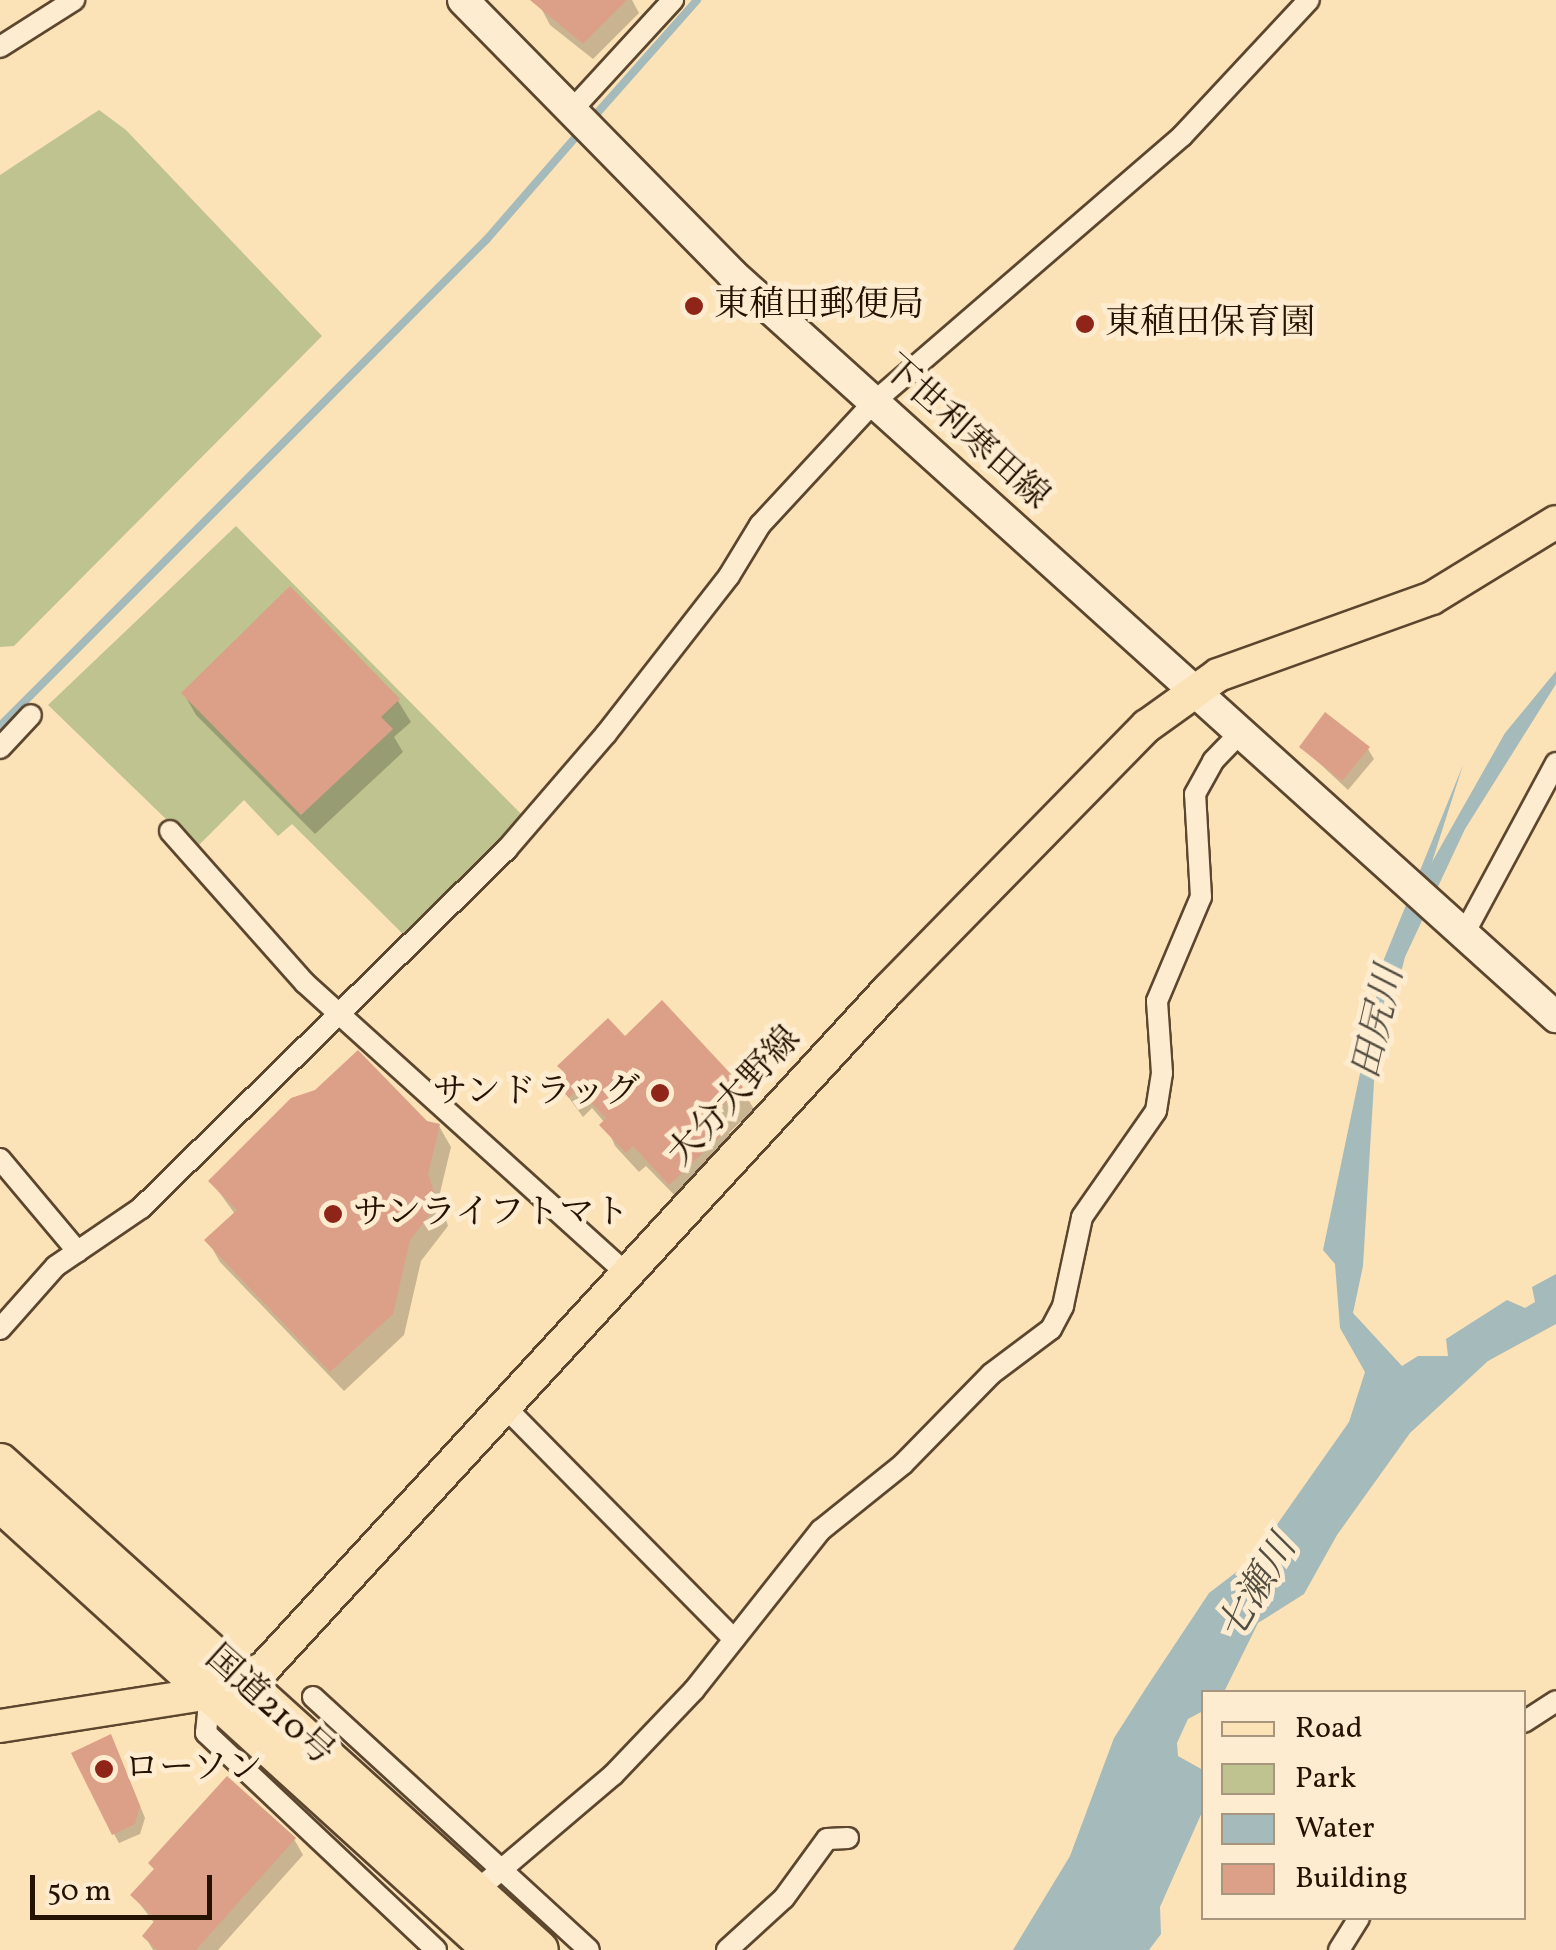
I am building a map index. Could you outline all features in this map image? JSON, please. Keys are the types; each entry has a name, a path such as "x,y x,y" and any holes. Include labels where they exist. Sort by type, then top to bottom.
{"highway":[{"name":"国道210号","path":"0,1462 227,1688"},
{"name":"国道210号","path":"0,1502 475,1891 539,1950"},
{"name":"国道210号","path":"475,1891 492,1950"}],"main road":[{"name":"下世利寒田線","path":"462,0 732,274 1456,924"},
{"name":"大分大野線","path":"227,1688 279,1653 971,902 1147,726 1194,688 1298,643 1432,598 1556,522"},
{"path":"1456,924 1556,1017"},
{"path":"2,1719 227,1688"}],"street":[{"path":"0,47 74,0"},
{"path":"572,111 673,0"},
{"path":"0,1329 46,1276 141,1208 344,1015 520,834 730,576 760,525 874,402 1182,136 1309,0"},
{"path":"0,748 32,716"},
{"path":"227,1688 206,1734 432,1948 475,1891 606,1783 734,1639 821,1530 903,1464 980,1385 1058,1318 1082,1217 1160,1098 1156,1001 1200,897 1195,794 1213,761 1241,732"},
{"path":"1456,924 1549,793 1556,763"},
{"path":"170,831 306,983 627,1274"},
{"path":"0,1158 78,1252"},
{"path":"505,1407 734,1639"},
{"path":"313,1697 475,1891 589,1950"},
{"path":"1526,1721 1556,1702"},
{"path":"727,1950 784,1898 828,1839 848,1838"},
{"path":"1340,1950 1359,1920"}],"green space":[{"path":"99,110 126,130 322,336 14,646 0,647 0,175"},
{"path":"236,526 527,820 410,941 292,824 278,836 244,800 196,848 48,705"}],"water":[{"path":"1556,671 1556,684 1465,829 1405,957 1396,992 1391,989 1376,1049 1363,1266 1353,1313 1402,1366 1418,1356 1448,1356 1446,1339 1507,1300 1525,1308 1535,1302 1532,1287 1556,1274 1556,1324 1488,1361 1410,1433 1337,1535 1304,1594 1258,1623 1225,1690 1201,1690 1201,1712 1188,1719 1177,1743 1178,1756 1201,1769 1201,1815 1160,1907 1161,1934 1149,1950 1013,1950 1070,1856 1114,1738 1209,1593 1252,1560 1349,1422 1365,1372 1340,1328 1335,1264 1323,1250 1384,959 1463,765 1432,862 1505,733"}],"building":[{"path":"530,0 627,0 583,44"},
{"path":"290,586 400,699 381,717 393,729 301,815 181,693"},
{"path":"1325,712 1370,747 1342,781 1299,747"},
{"name":"サンドラッグ","path":"662,1000 743,1087 715,1113 729,1128 669,1185 633,1146 626,1153 599,1125 606,1118 578,1089 569,1098 555,1083 565,1073 557,1066 608,1018 625,1036"},
{"name":"サンライフトマト","path":"358,1050 427,1121 440,1124 428,1174 438,1204 410,1240 393,1314 330,1372 204,1240 237,1210 208,1181 291,1098 315,1090"},
{"name":"ローソン","path":"111,1734 140,1806 135,1824 112,1835 71,1753"},
{"path":"227,1776 296,1838 196,1950 157,1950 142,1936 156,1919 130,1895 154,1869 148,1863"}],"waterway":[{"path":"591,120 697,0"},
{"path":"0,726 487,239 581,131"}],"place":[{"name":"東稙田郵便局","path":"694,306"},
{"name":"東稙田保育園","path":"1085,324"},
{"name":"サンドラッグ","path":"660,1093"},
{"name":"サンライフトマト","path":"333,1214"},
{"name":"ローソン","path":"104,1769"}],"water label":[{"name":"田尻川","path":"1380,1023"},
{"name":"七瀬川","path":"1259,1589"}]}
